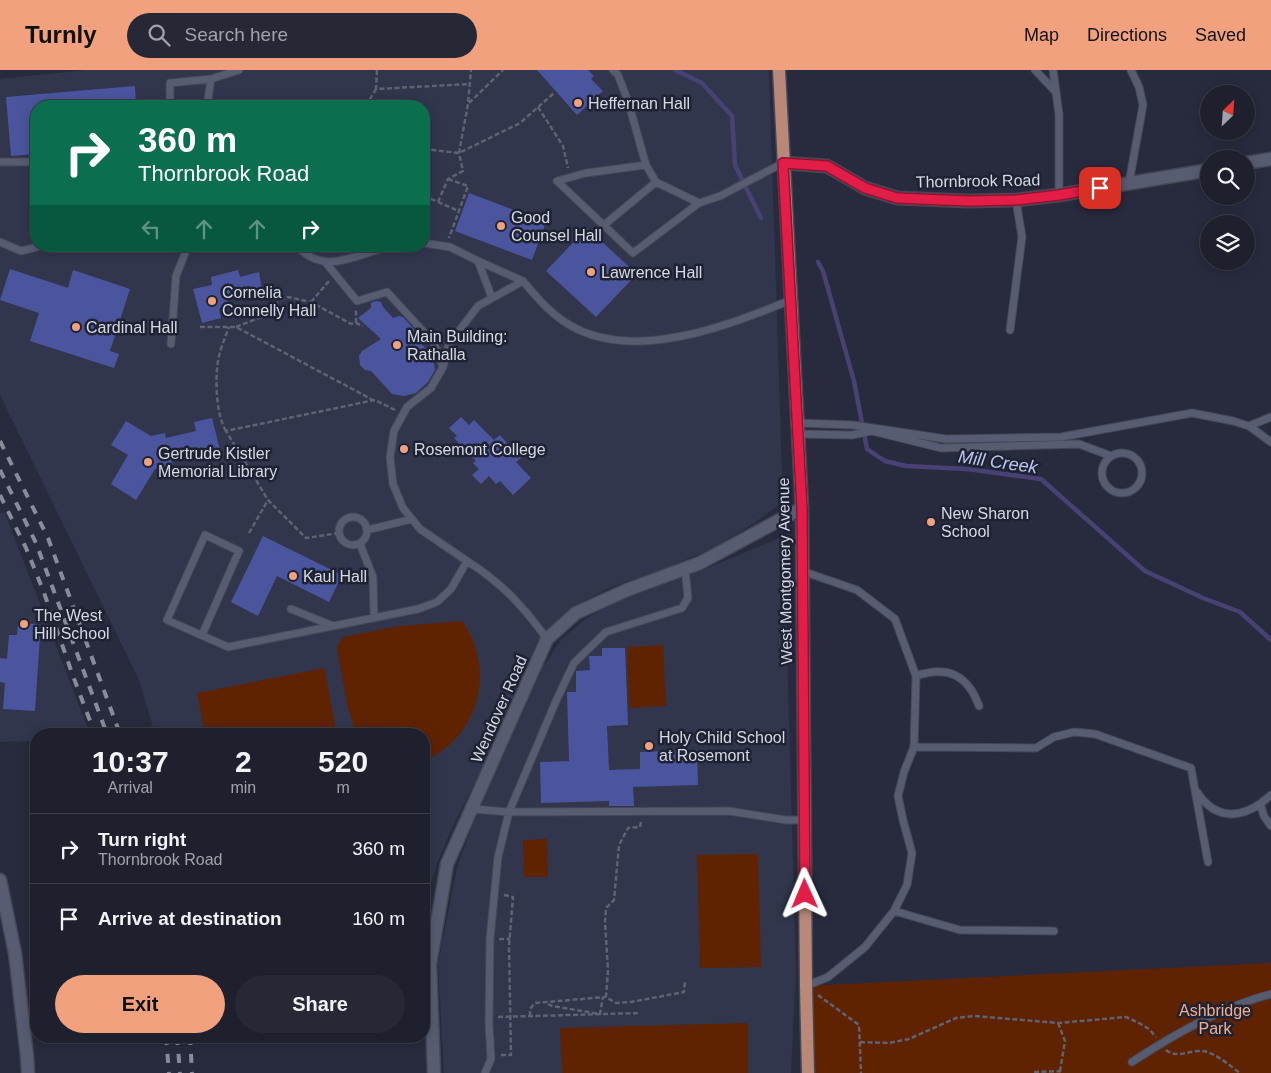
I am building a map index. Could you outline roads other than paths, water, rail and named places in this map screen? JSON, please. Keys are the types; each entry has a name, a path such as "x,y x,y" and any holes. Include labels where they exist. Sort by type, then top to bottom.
{"main road":[{"name":"West Montgomery Avenue","path":"779,70 802,508 808,1073"}],"street":[{"path":"1255,162 1271,159"},
{"name":"Thornbrook Road","path":"783,163 827,166 865,188 897,198 968,201 1016,200 1059,195 1200,171"},
{"name":"Wendover Road","path":"434,1073 430,964 447,864 548,639 576,613 627,590 685,570 802,508"},
{"path":"0,880 15,953 28,1073"}],"lane":[{"path":"170,100 170,83 211,79 239,70"},
{"path":"613,70 618,75 628,101 646,165 656,182 698,203"},
{"path":"1035,70 1055,92"},
{"path":"1053,70 1059,114 1059,195"},
{"path":"1128,183 1142,105 1139,87 1131,70"},
{"path":"208,100 211,79"},
{"path":"0,162 30,162"},
{"path":"646,165 586,173 557,181 633,253 698,203 720,196 783,163"},
{"path":"604,225 656,182"},
{"path":"1010,330 1022,237 1016,200"},
{"path":"0,242 21,251 30,249"},
{"path":"430,244 446,246 523,281 546,309 577,329 611,340 648,340 678,337 736,322 791,300"},
{"path":"171,344 176,276 186,252"},
{"path":"303,252 314,260 326,263 338,262 372,252"},
{"path":"478,261 492,298"},
{"path":"326,263 357,301 388,292 434,343 443,367"},
{"path":"523,281 478,306 449,344 443,367 431,388 407,408 394,431 390,457 392,484 403,508 420,529 492,577 524,607 548,639"},
{"path":"798,428 853,425 946,439 1061,437 1192,412 1249,426 1271,442"},
{"path":"1249,426 1271,417"},
{"path":"798,428 828,435 872,431 941,448 1080,444 1111,456 1123,453 1134,457 1139,462 1141,468 1140,480 1133,490 1114,492 1105,484 1102,478 1103,466 1111,456"},
{"path":"352,517 362,520 367,530 367,536 360,544 348,545 340,538 339,532 342,522 352,517"},
{"path":"367,530 412,519"},
{"path":"202,636 239,551 205,535 167,620 202,636 228,647 418,609 437,602 450,589 467,561"},
{"path":"360,544 373,577 374,618"},
{"path":"485,1073 491,1059 490,939 498,857 509,812 574,663 606,632 682,608 688,598 685,570"},
{"path":"802,571 857,590 895,619 916,676 914,747 904,772 898,796 912,853 907,885 894,911 865,947 828,977 806,986"},
{"path":"291,609 333,626"},
{"path":"916,676 928,671 942,671 955,675 966,682 974,693 979,706"},
{"path":"914,747 1036,748 1054,737 1074,732 1095,734 1191,768 1208,862"},
{"path":"1195,790 1202,801 1212,809 1224,814 1237,814 1249,811 1271,795"},
{"path":"1260,804 1264,816 1271,826"},
{"path":"472,809 509,812 728,811 786,820 804,820"},
{"path":"894,911 960,930 1054,931"},
{"path":"1132,1062 1172,1036 1252,999 1271,994"}],"waterway":[{"name":"Mill Creek","path":"675,70 702,83 732,116 735,165 761,218"},
{"name":"Mill Creek","path":"818,262 823,271 854,381 867,449 885,461 906,466 967,469 1041,479 1145,571 1203,598 1240,612 1271,640"}],"railway":[{"path":"0,441 48,538 118,728"},
{"path":"0,470 36,543 105,728"},
{"path":"0,495 26,548 43,590 93,728"},
{"path":"167,1043 169,1073"},
{"path":"178,1043 180,1073"},
{"path":"190,1043 192,1073"}],"place":[{"name":"Heffernan Hall","path":"578,103"},
{"name":"Good Counsel Hall","path":"501,226"},
{"name":"Lawrence Hall","path":"591,272"},
{"name":"Cornelia Connelly Hall","path":"212,301"},
{"name":"Cardinal Hall","path":"76,327"},
{"name":"Main Building: Rathalla","path":"397,345"},
{"name":"Rosemont College","path":"404,449"},
{"name":"Gertrude Kistler Memorial Library","path":"148,462"},
{"name":"New Sharon School","path":"931,522"},
{"name":"Kaul Hall","path":"293,576"},
{"name":"The West Hill School","path":"24,624"},
{"name":"Holy Child School at Rosemont","path":"649,746"}],"park label":[{"name":"Ashbridge Park","path":"1215,1019"}]}
